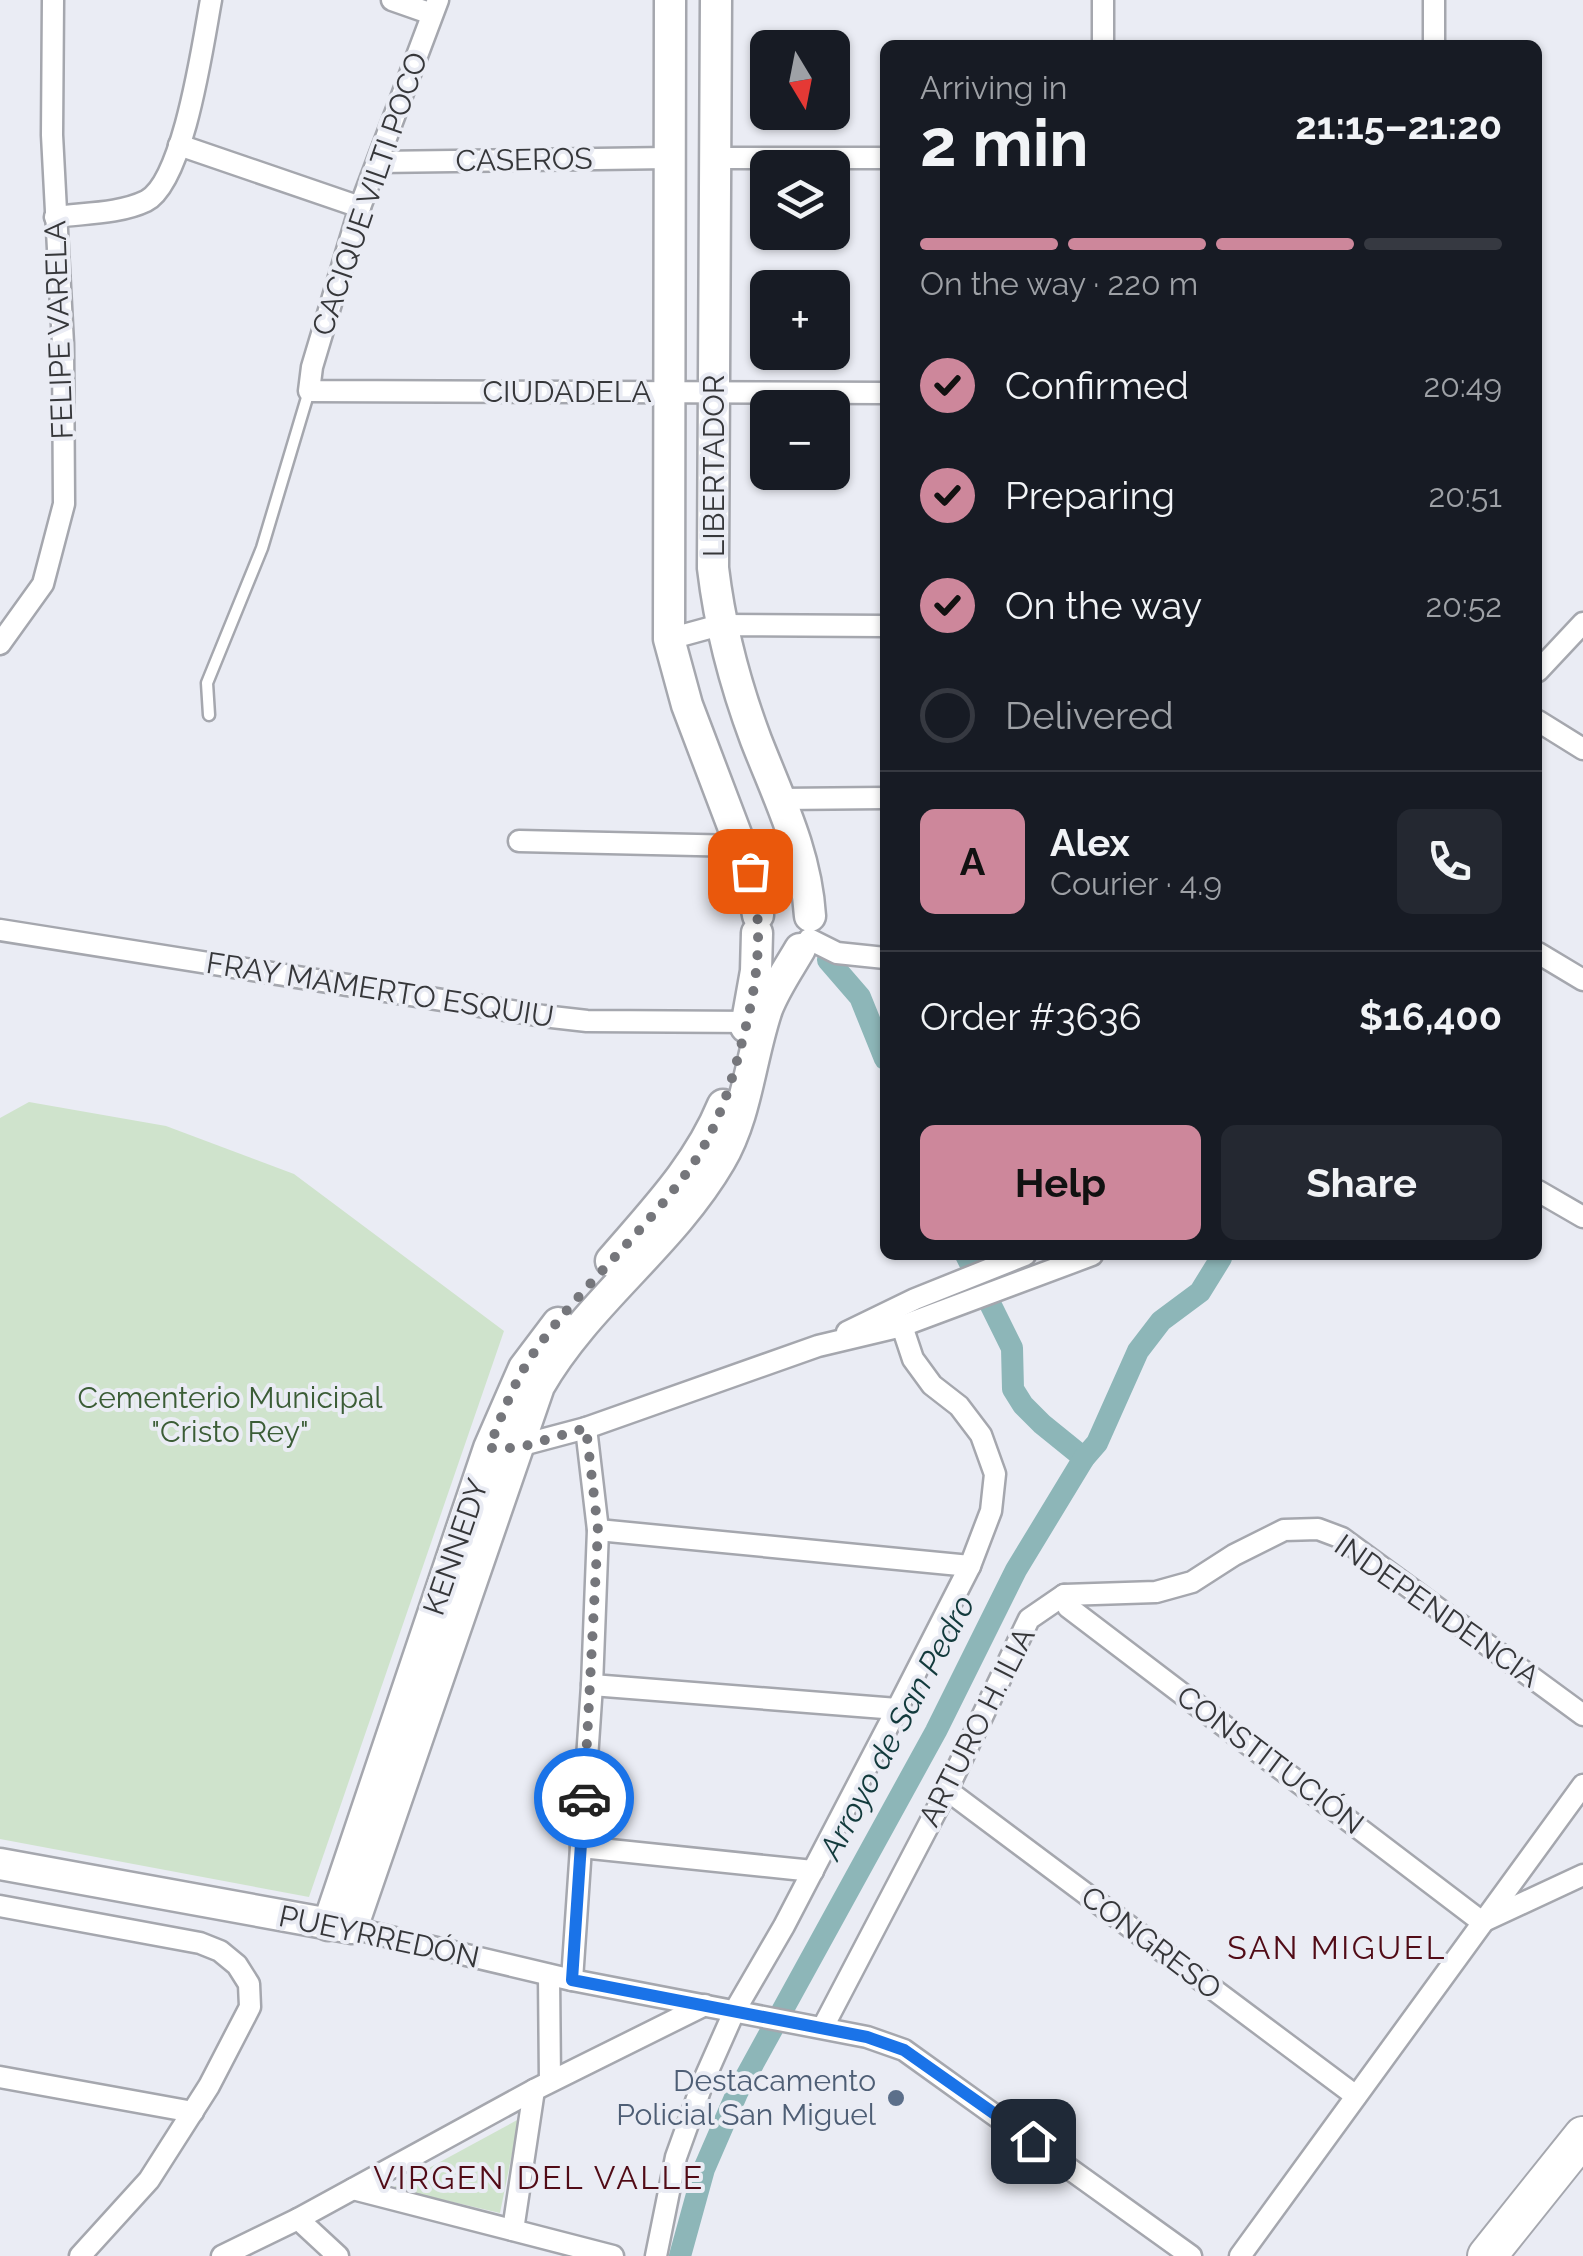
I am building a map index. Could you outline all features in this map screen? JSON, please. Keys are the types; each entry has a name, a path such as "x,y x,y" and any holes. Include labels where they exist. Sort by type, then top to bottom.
{"highway":[{"path":"1487,2256 1583,2136"}],"street":[{"name":"FELIPE VARELA","path":"0,644 42,584 64,504 52,0"},
{"path":"55,217 116,209 147,200 167,181 190,108 211,0"},
{"path":"392,0 435,7"},
{"name":"LIBERTADOR","path":"670,0 668,639 687,704 741,846 758,903 758,924"},
{"name":"LIBERTADOR","path":"716,0 714,568 720,624 754,735 804,864 806,935"},
{"path":"1102,0 1102,40"},
{"path":"1434,0 1434,40"},
{"name":"CACIQUE VILTI POCO","path":"309,391 312,368 360,207 435,7"},
{"path":"178,145 360,207"},
{"name":"CASEROS","path":"378,162 669,158"},
{"path":"715,158 880,158"},
{"name":"CIUDADELA","path":"309,391 880,393"},
{"path":"1542,667 1583,623"},
{"path":"668,639 720,624 880,626"},
{"path":"1542,724 1583,748"},
{"path":"780,799 880,798"},
{"path":"519,841 741,846"},
{"path":"788,898 804,906 806,935 777,953 762,942 758,924 770,902 788,898"},
{"name":"KENNEDY","path":"340,1926 504,1448 555,1358 699,1193 721,1160 741,1110 755,1022 758,924"},
{"name":"FRAY MAMERTO ESQUIU","path":"0,930 543,1016 603,1021 755,1022"},
{"path":"806,935 838,953 880,957"},
{"name":"KENNEDY","path":"755,1022 806,935"},
{"path":"1542,955 1583,980"},
{"path":"1542,1193 1583,1217"},
{"path":"818,1346 902,1326 919,1308 985,1270 1012,1260"},
{"path":"504,1448 586,1428 919,1308 993,1292 1079,1260"},
{"path":"656,2256 676,2157 734,2012 897,1709 970,1566 992,1512 995,1474 982,1435 959,1406 932,1385 913,1359 902,1326"},
{"path":"572,1980 598,1530 586,1428"},
{"name":"INDEPENDENCIA","path":"1064,1595 1156,1592 1192,1582 1234,1554 1284,1530 1318,1529 1342,1538 1583,1714"},
{"path":"598,1530 970,1566"},
{"name":"ARTURO H. ILIA","path":"823,2028 947,1790 1029,1619 1064,1595"},
{"name":"CONSTITUCIÓN","path":"1064,1595 1068,1608 1482,1922"},
{"path":"592,1685 897,1709"},
{"path":"1240,2256 1583,1785"},
{"name":"CONGRESO","path":"947,1790 1356,2096"},
{"path":"581,1846 813,1871"},
{"name":"PUEYRREDÓN","path":"0,1864 340,1926 572,1980 823,2028"},
{"path":"1482,1922 1583,1876"},
{"path":"0,1906 200,1942 220,1951 237,1966 248,1984 250,2007 192,2112 148,2180 80,2256"},
{"path":"513,2230 542,2086 549,1975"},
{"path":"222,2256 704,2005"},
{"path":"823,2028 904,2050 1191,2256"},
{"path":"1,2077 192,2112"},
{"path":"353,2188 614,2256"},
{"path":"298,2218 338,2256"}],"lane":[{"path":"209,715 207,683 262,548 309,391"}],"green space":[{"name":"Cementerio Municipal \"Cristo Rey\"","path":"29,1102 166,1126 294,1174 504,1331 309,1897 0,1839 0,1118"},
{"path":"519,2119 500,2213 392,2188"}],"waterway":[{"path":"828,960 860,997 880,1047"},
{"path":"968,1260 1012,1348 1013,1389 1042,1424 1084,1458"},
{"name":"Arroyo de San Pedro","path":"680,2256 704,2169 737,2093 936,1731 1016,1570 1097,1443 1138,1351 1161,1321 1200,1292 1220,1260"}],"way so far":[{"path":"584,1798 598,1530 586,1428 518,1448 489,1448 510,1394 536,1350 693,1164 711,1133 730,1086 752,1002 758,903 750,871"}],"place":[{"name":"Destacamento Policial San Miguel","path":"896,2098"}],"district":[{"name":"SAN MIGUEL","path":"1337,1948"},
{"name":"VIRGEN DEL VALLE","path":"539,2178"}],"route":[{"path":"584,1798 572,1980 867,2037 904,2050 1033,2141"}]}
